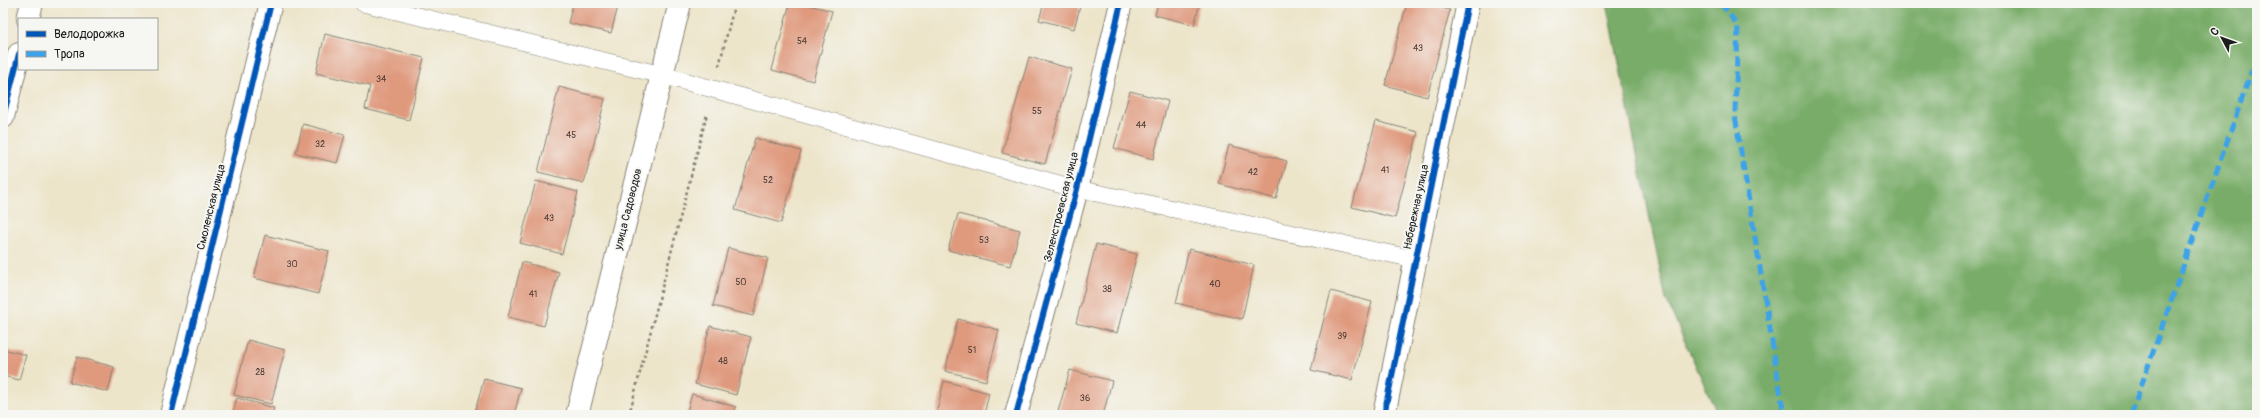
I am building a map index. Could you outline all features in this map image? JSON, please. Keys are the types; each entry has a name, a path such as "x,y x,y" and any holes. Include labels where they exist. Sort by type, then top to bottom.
{"street":[{"path":"28,18 32,3"},
{"name":"Смоленская улица","path":"171,415 271,3"},
{"name":"улица Садоводов","path":"577,415 680,3"},
{"name":"Зеленстроевская улица","path":"1016,415 1077,189 1121,3"},
{"name":"Набережная улица","path":"1384,415 1468,3"},
{"path":"3,116 18,58"}],"lane":[{"path":"362,3 662,75 1077,189 1415,259"}],"path":[{"path":"629,415 735,3"}],"green space":[{"path":"1607,3 2257,3 2257,415 1718,415 1666,300"}],"building":[{"path":"573,3 619,3 611,33 568,23"},
{"path":"790,3 802,3 832,11 813,81 772,70"},
{"path":"1044,3 1081,3 1074,29 1039,20"},
{"path":"1158,3 1200,3 1194,25 1155,15"},
{"path":"1407,3 1423,3 1450,10 1427,97 1385,85"},
{"path":"325,34 424,58 409,120 365,109 370,86 316,73"},
{"path":"1029,57 1072,69 1045,164 1002,153"},
{"path":"559,87 605,99 584,183 538,172"},
{"path":"1130,91 1168,101 1153,159 1114,148"},
{"path":"1376,121 1418,132 1395,218 1352,207"},
{"path":"303,124 345,135 337,163 296,153"},
{"path":"755,138 801,151 781,223 735,210"},
{"path":"1229,145 1287,161 1276,199 1219,184"},
{"path":"536,181 578,192 562,254 520,243"},
{"path":"958,214 1020,230 1010,266 948,250"},
{"path":"265,235 329,251 318,294 254,278"},
{"path":"1096,244 1137,254 1117,333 1076,323"},
{"path":"728,248 768,258 753,316 713,306"},
{"path":"1189,249 1254,265 1242,319 1176,303"},
{"path":"522,262 559,272 544,326 508,317"},
{"path":"1331,291 1372,302 1352,380 1311,370"},
{"path":"958,319 999,330 986,381 945,371"},
{"path":"710,326 751,337 736,395 695,384"},
{"path":"248,340 285,350 271,404 234,395"},
{"path":"3,349 26,355 19,380 3,376"},
{"path":"77,357 114,367 108,392 70,382"},
{"path":"1070,370 1112,381 1103,415 1057,415"},
{"path":"484,379 521,388 514,415 474,415"},
{"path":"944,381 989,393 984,415 936,415"},
{"path":"692,394 736,407 734,415 686,415"},
{"path":"237,398 274,408 272,415 232,415"}],"marked path":[{"path":"1721,3 1738,26 1735,115 1784,415"},
{"path":"2131,415 2251,73 2257,65"}],"cycle path":[{"path":"171,415 271,3"},
{"path":"1016,415 1077,189 1121,3"},
{"path":"1384,415 1468,3"},
{"path":"3,117 18,58"}]}
